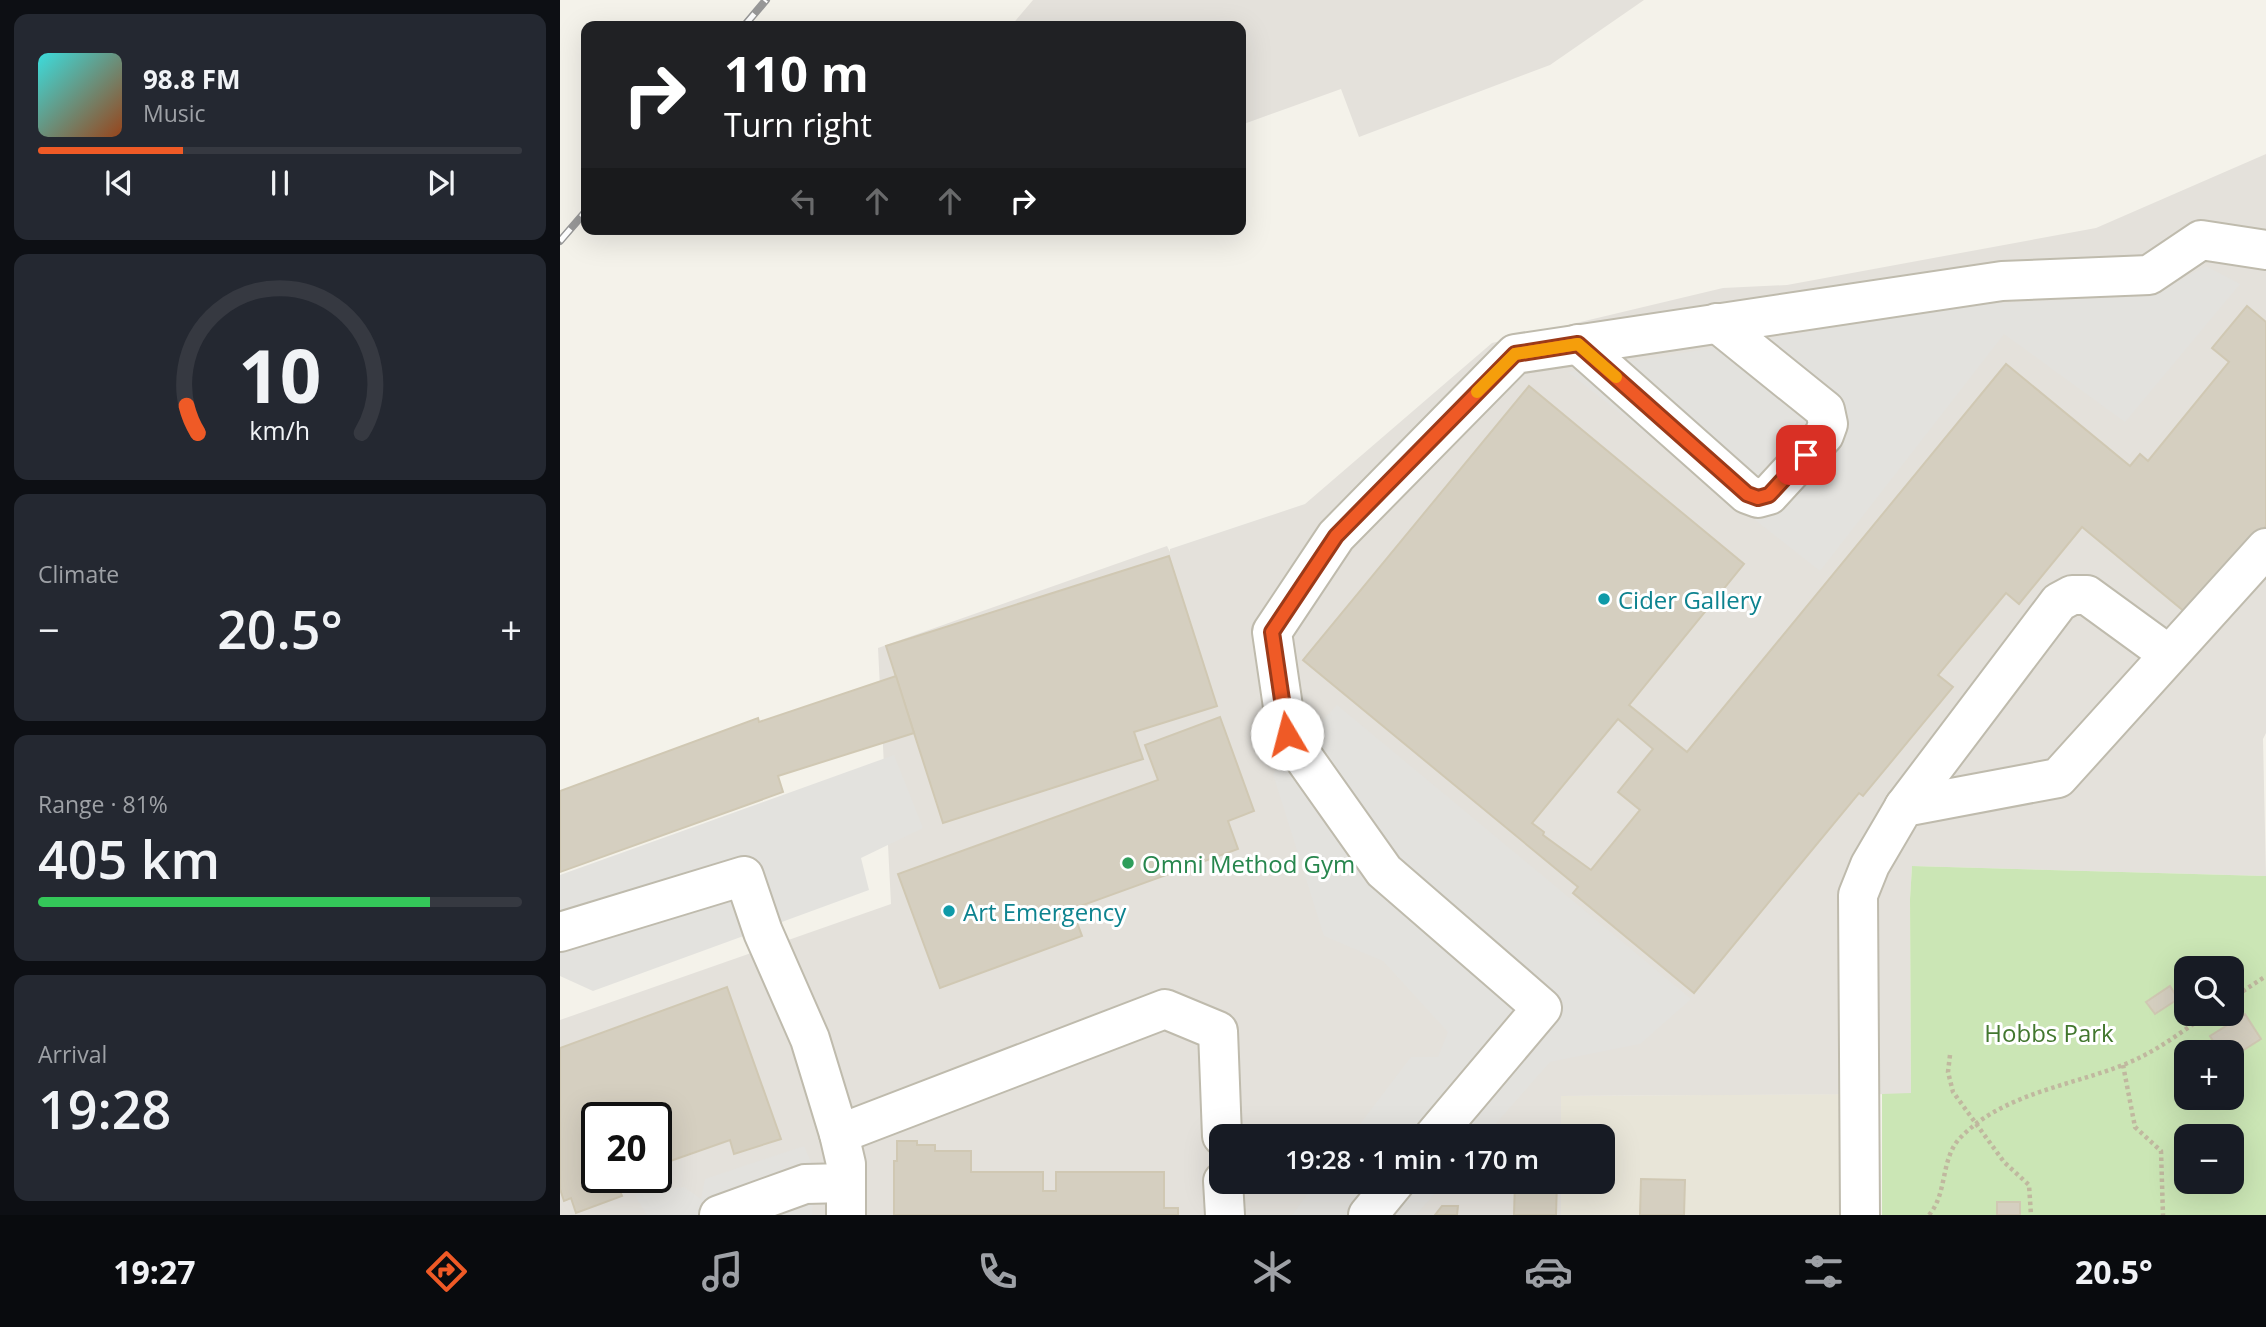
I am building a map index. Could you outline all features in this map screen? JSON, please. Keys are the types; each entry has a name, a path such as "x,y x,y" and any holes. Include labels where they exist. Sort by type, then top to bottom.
{"street":[{"path":"1444,1124 1542,1008 1384,871 1287,734 1272,632 1336,536 1515,354 2002,281 2149,275 2201,240 2266,250"},
{"path":"1578,344 1747,494 1758,498 1769,495 1825,435 1828,424 1825,410 1717,323"},
{"path":"1904,807 2058,778 2266,548"},
{"path":"1860,1215 1858,895 1870,865 1904,807 2059,602 2072,595 2087,595 2168,654"},
{"path":"560,932 744,876 764,932 810,1039 846,1164 846,1199 805,1184 719,1215"},
{"path":"839,1134 1165,1009 1218,1031 1222,1124"},
{"path":"1224,1194 1225,1215"},
{"path":"1367,1215 1385,1194"}],"path":[{"path":"2244,990 2266,976"},
{"path":"1929,1215 1941,1196 1949,1158 1959,1138 1976,1125 2017,1100 2123,1065 2157,1048 2190,1026"},
{"path":"1950,1055 1948,1072 1953,1092 2004,1162 2029,1185 2031,1215"},
{"path":"2123,1065 2135,1127 2161,1151 2163,1215"}],"shaded area":[{"path":"1033,0 1644,0 1550,65 1359,137 1341,89 1246,123 1246,21 1015,21"},
{"path":"2266,154 2266,733 2263,739 2266,876 1912,866 1911,1094 1561,1096 1561,1124 1209,1124 1209,1194 1561,1194 1561,1215 560,1215 560,1020 891,904 878,648 1167,546 1170,552 1170,549 1305,504 1492,343 1723,288 1787,285 2096,228"},
{"path":"2206,266 2240,284 2125,422 2004,334 1820,571 1568,372 1977,304 2152,296"},
{"path":"1337,705 1691,999 1640,1044 1550,1062 1496,1124 1360,1124 1411,1057 1438,1057 1448,1032 1383,961 1324,936 1273,774"},
{"path":"894,755 923,828 861,858 869,890 593,991 560,976 560,875"},
{"path":"1860,1094 1860,1215 1431,1215 1447,1194 1615,1194 1615,1124 1514,1124 1561,1096"},
{"path":"804,1146 821,1185 813,1202 812,1215 647,1215 634,1194 672,1193 672,1189 684,1187 701,1199 705,1179"},
{"path":"1307,1194 1435,1194 1416,1215 1292,1215"}],"green space":[{"name":"Hobbs Park","path":"1912,866 2266,876 2266,1215 1882,1215 1882,1094 1911,1093"}],"building":[{"path":"2247,306 2266,322 2266,526 2191,617 2082,527 2019,604 2006,593 1938,675 1953,687 1863,796 1859,793 1694,993 1573,893 1578,887 1303,660 1529,386 1744,564 1629,705 1687,752 2006,364 2130,466 2140,454 2148,461 2229,362 2212,348","holes":["1618,719 1653,749 1618,792 1640,810 1591,870 1543,835 1544,832 1532,823"]},
{"path":"1169,556 1217,706 1134,732 1143,759 943,823 886,646"},
{"path":"896,676 914,733 778,776 783,792 560,872 560,791 758,718 759,722"},
{"path":"1220,717 1254,811 1228,821 1238,849 1072,909 1082,936 940,988 898,874 1158,780 1145,745"},
{"path":"2170,986 2174,992 2174,1002 2155,1014 2146,1002"},
{"path":"727,987 781,1139 734,1154 730,1140 672,1160 672,1102 581,1102 581,1193 621,1193 622,1196 576,1213 571,1198 564,1201 560,1189 560,1048"},
{"path":"2244,1015 2261,1039 2244,1050 2244,1040 2212,1040 2210,1036 2226,1026 2244,1026"},
{"path":"897,1141 935,1145 935,1151 971,1151 971,1172 1043,1172 1043,1191 1056,1191 1056,1172 1164,1172 1164,1208 1178,1208 1178,1215 894,1215 894,1161 897,1161"},
{"path":"1641,1179 1685,1180 1684,1215 1640,1215"},
{"path":"1515,1194 1557,1194 1556,1215 1514,1215"},
{"path":"1997,1202 2020,1202 2020,1215 1997,1215"},
{"path":"1442,1206 1458,1206 1457,1215 1435,1215"}],"railway":[{"path":"748,21 766,0"},
{"path":"560,241 581,217"}],"slow traffic":[{"path":"1477,392 1515,354 1578,344 1616,377"}],"place":[{"name":"Cider Gallery","path":"1604,599"},
{"name":"Omni Method Gym","path":"1128,863"},
{"name":"Art Emergency","path":"949,911"}],"route":[{"path":"1287,734 1272,632 1336,536 1515,354 1578,344 1747,494 1758,498 1769,495 1806,455"}]}
